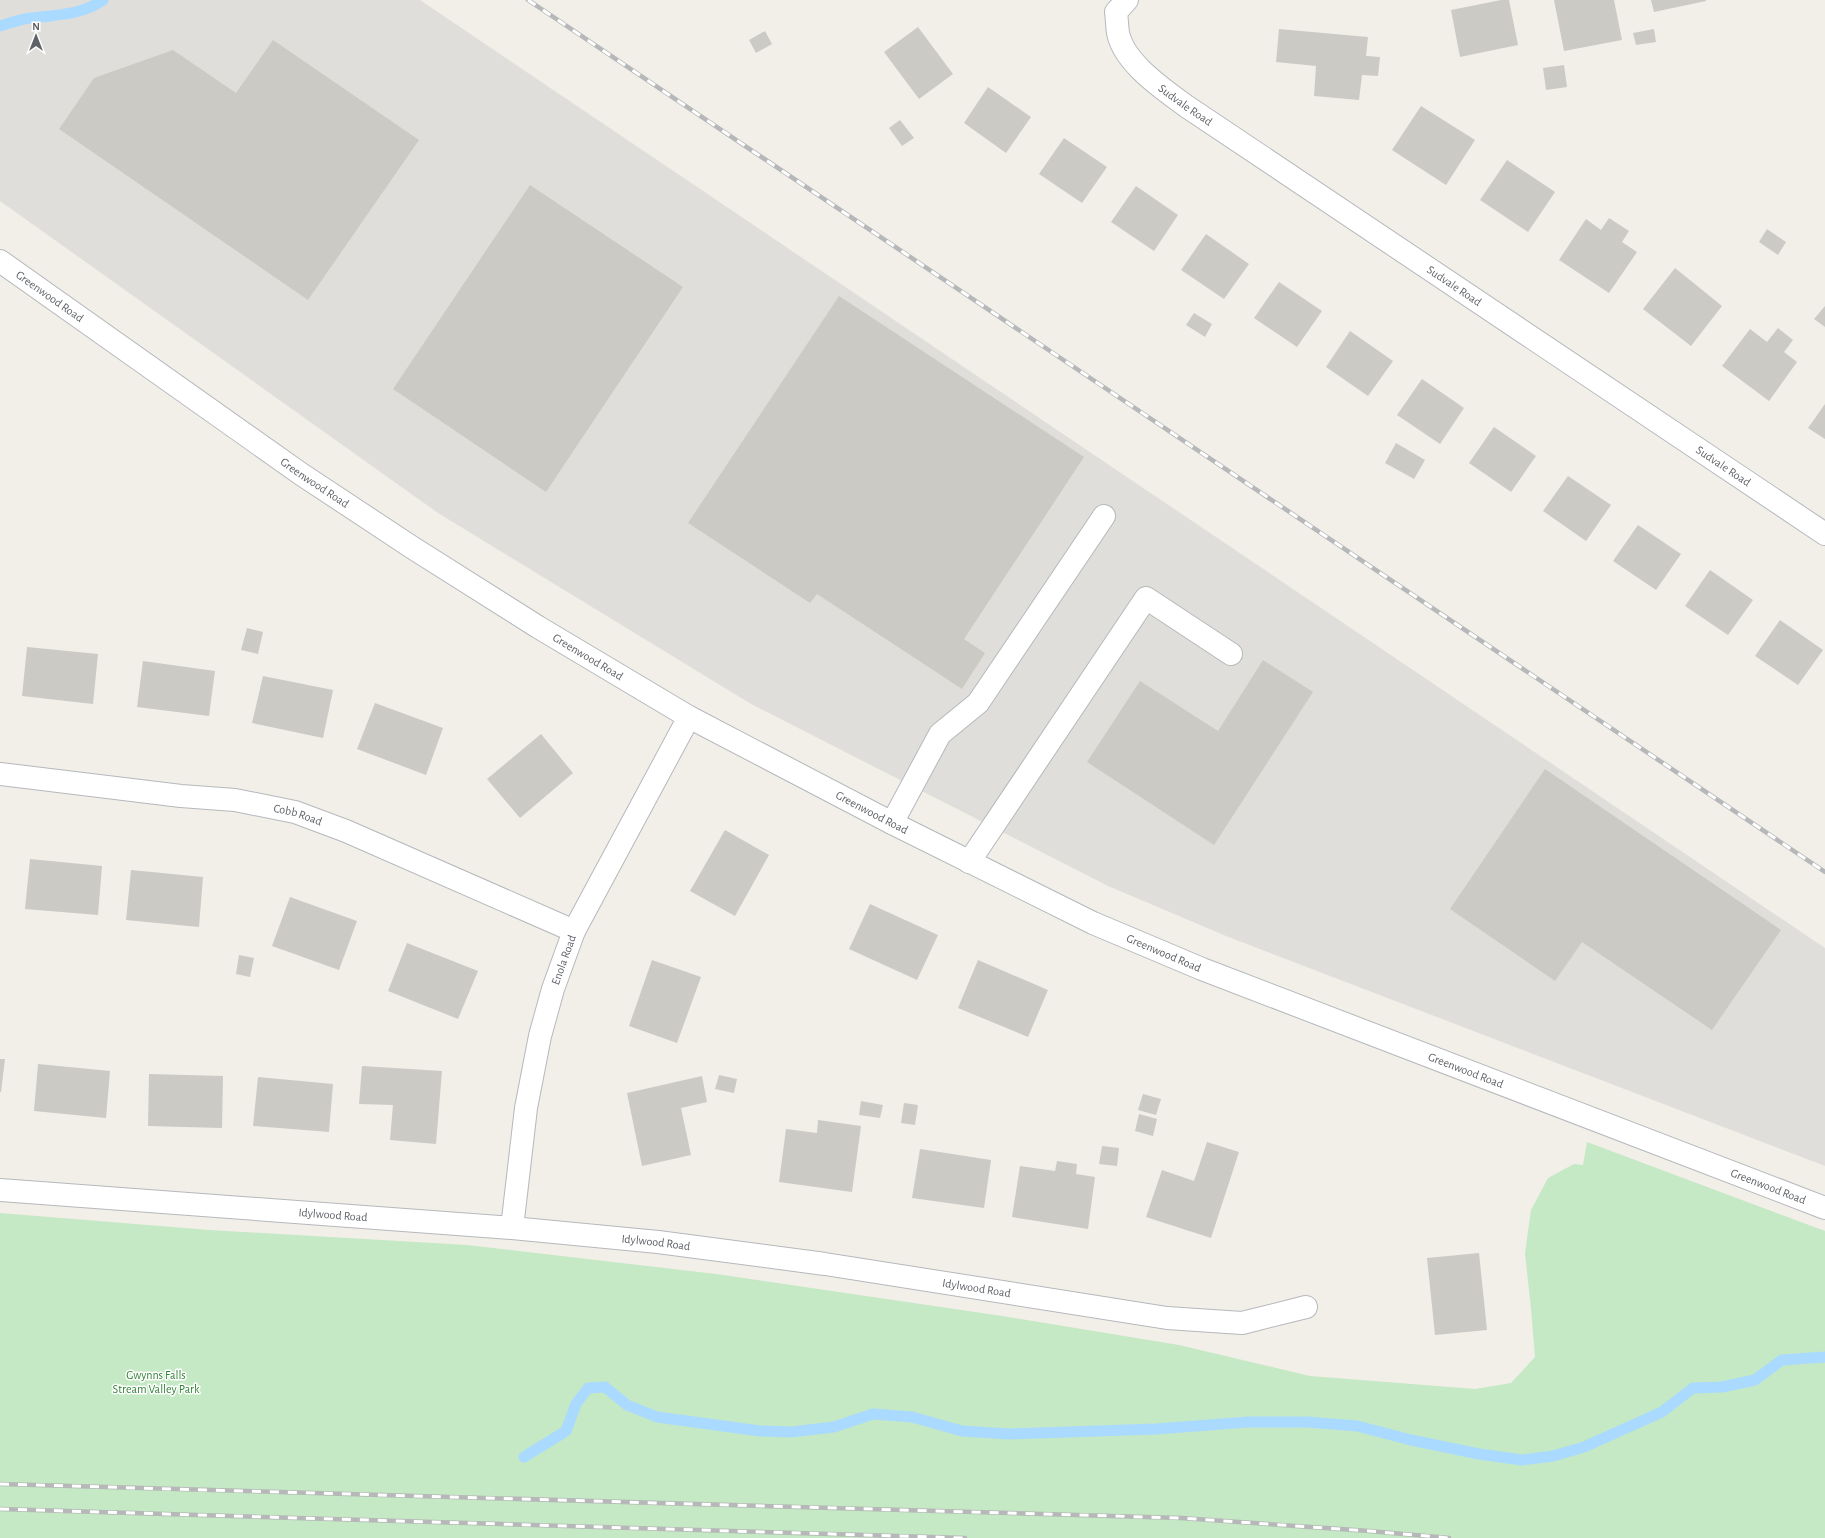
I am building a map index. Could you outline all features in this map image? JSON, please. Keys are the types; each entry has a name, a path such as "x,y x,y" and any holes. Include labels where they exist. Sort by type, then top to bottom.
{"street":[{"name":"Sudvale Road","path":"1121,6 1118,34 1127,54 1153,81 1180,102 1825,534"},
{"name":"Greenwood Road","path":"0,261 302,474 413,548 538,627 689,717 892,823 1093,923 1202,969 1825,1208"},
{"path":"892,823 940,734 978,703 1104,516"},
{"path":"969,862 1146,598 1231,654"},
{"name":"Enola Road","path":"512,1228 526,1108 540,1036 553,989 574,931 689,717"},
{"name":"Cobb Road","path":"0,774 235,800 295,812 346,831 574,931"},
{"name":"Idylwood Road","path":"0,1190 512,1228 658,1242 825,1264 1167,1318 1242,1323 1306,1307"}],"shaded area":[{"path":"0,0 420,0 1825,948 1825,1166 1226,936 1108,886 751,704 438,513 0,201"}],"green space":[{"name":"Gwynns Falls Stream Valley Park","path":"1587,1142 1825,1231 1825,1538 0,1538 0,1213 209,1230 467,1245 716,1274 1002,1316 1179,1345 1310,1376 1475,1389 1511,1383 1535,1357 1525,1253 1531,1210 1548,1178 1574,1164 1583,1165"}],"building":[{"path":"1501,0 1509,0 1518,45 1460,57 1451,10"},
{"path":"1554,0 1614,0 1622,40 1564,51"},
{"path":"1651,0 1706,0 1706,1 1654,12"},
{"path":"918,27 953,74 919,99 884,52"},
{"path":"1279,29 1368,37 1366,56 1380,57 1378,76 1362,75 1359,100 1314,96 1316,66 1276,62"},
{"path":"1654,29 1656,42 1636,45 1633,33"},
{"path":"765,31 772,44 756,53 749,40"},
{"path":"273,40 419,140 308,300 59,129 94,78 173,50 236,93"},
{"path":"1564,65 1567,87 1546,90 1543,68"},
{"path":"988,87 1031,117 1006,153 964,123"},
{"path":"1421,106 1475,140 1446,185 1392,150"},
{"path":"900,120 914,138 902,146 889,128"},
{"path":"1064,138 1107,167 1082,203 1039,174"},
{"path":"1507,160 1555,192 1528,232 1480,200"},
{"path":"530,185 683,287 546,492 393,389"},
{"path":"1136,186 1178,215 1154,251 1111,222"},
{"path":"1609,218 1629,231 1622,242 1637,252 1609,293 1559,260 1586,219 1601,230"},
{"path":"1767,229 1786,242 1778,255 1759,242"},
{"path":"1206,234 1249,264 1224,299 1181,270"},
{"path":"1675,268 1722,306 1691,346 1643,309"},
{"path":"1279,282 1322,311 1297,347 1254,318"},
{"path":"839,296 1084,457 964,639 985,653 962,689 817,594 810,603 688,523"},
{"path":"1825,306 1825,327 1814,319"},
{"path":"1194,313 1212,324 1205,337 1186,325"},
{"path":"1778,328 1793,340 1784,352 1797,362 1769,401 1722,366 1750,329 1767,342"},
{"path":"1350,331 1393,361 1368,396 1326,367"},
{"path":"1422,379 1464,408 1440,444 1397,415"},
{"path":"1825,404 1825,439 1808,428"},
{"path":"1494,427 1536,456 1511,492 1469,463"},
{"path":"1396,443 1425,460 1414,479 1385,463"},
{"path":"1568,476 1611,505 1586,541 1543,511"},
{"path":"1638,525 1681,554 1656,590 1613,561"},
{"path":"1710,570 1753,600 1728,635 1685,606"},
{"path":"1780,620 1823,650 1798,685 1755,656"},
{"path":"247,628 263,632 258,654 241,650"},
{"path":"27,647 98,654 93,704 22,696"},
{"path":"1263,660 1313,692 1214,845 1087,762 1140,681 1218,731"},
{"path":"143,661 215,671 209,716 137,707"},
{"path":"263,676 333,690 323,738 252,723"},
{"path":"375,703 443,728 426,775 357,749"},
{"path":"541,734 573,773 520,818 487,779"},
{"path":"1545,769 1781,930 1712,1030 1582,942 1555,981 1450,909"},
{"path":"725,830 769,855 735,916 690,891"},
{"path":"30,859 102,866 98,915 25,909"},
{"path":"131,870 203,877 199,927 126,920"},
{"path":"290,897 357,921 339,970 272,946"},
{"path":"870,904 938,935 917,980 849,949"},
{"path":"407,943 478,971 458,1019 388,991"},
{"path":"239,955 254,958 250,977 236,974"},
{"path":"652,960 701,977 677,1043 629,1026"},
{"path":"978,960 1048,990 1028,1037 958,1008"},
{"path":"0,1059 5,1059 1,1092 0,1092"},
{"path":"38,1064 110,1071 106,1118 34,1111"},
{"path":"362,1066 442,1071 436,1144 390,1140 393,1105 359,1104"},
{"path":"149,1074 223,1076 222,1128 148,1126"},
{"path":"719,1075 737,1079 734,1093 715,1089"},
{"path":"702,1076 707,1102 681,1108 691,1155 642,1166 627,1093"},
{"path":"258,1077 333,1084 329,1132 253,1126"},
{"path":"1143,1094 1161,1099 1156,1115 1138,1110"},
{"path":"861,1101 883,1105 880,1118 859,1115"},
{"path":"904,1103 918,1105 915,1125 901,1123"},
{"path":"1139,1114 1157,1119 1153,1136 1135,1131"},
{"path":"818,1120 861,1126 852,1192 779,1182 786,1129 817,1133"},
{"path":"1207,1142 1239,1152 1211,1238 1146,1217 1162,1170 1194,1181"},
{"path":"1102,1146 1119,1148 1117,1166 1099,1164"},
{"path":"920,1149 991,1160 984,1208 912,1198"},
{"path":"1057,1161 1077,1164 1076,1174 1095,1177 1088,1229 1012,1217 1020,1166 1055,1171"},
{"path":"1479,1253 1487,1330 1435,1335 1427,1258"}],"waterway":[{"path":"0,26 23,19 59,15 86,9 103,0"},
{"path":"524,1457 566,1431 576,1404 588,1388 605,1387 627,1405 657,1417 760,1431 791,1432 834,1427 873,1414 912,1417 962,1431 1009,1434 1156,1429 1248,1422 1307,1422 1357,1426 1411,1440 1479,1454 1522,1460 1553,1456 1584,1447 1662,1412 1693,1388 1722,1387 1755,1380 1782,1360 1825,1357"}],"railway":[{"path":"528,0 1825,872"},
{"path":"0,1484 1181,1518 1449,1538"},
{"path":"0,1509 965,1538"}]}
